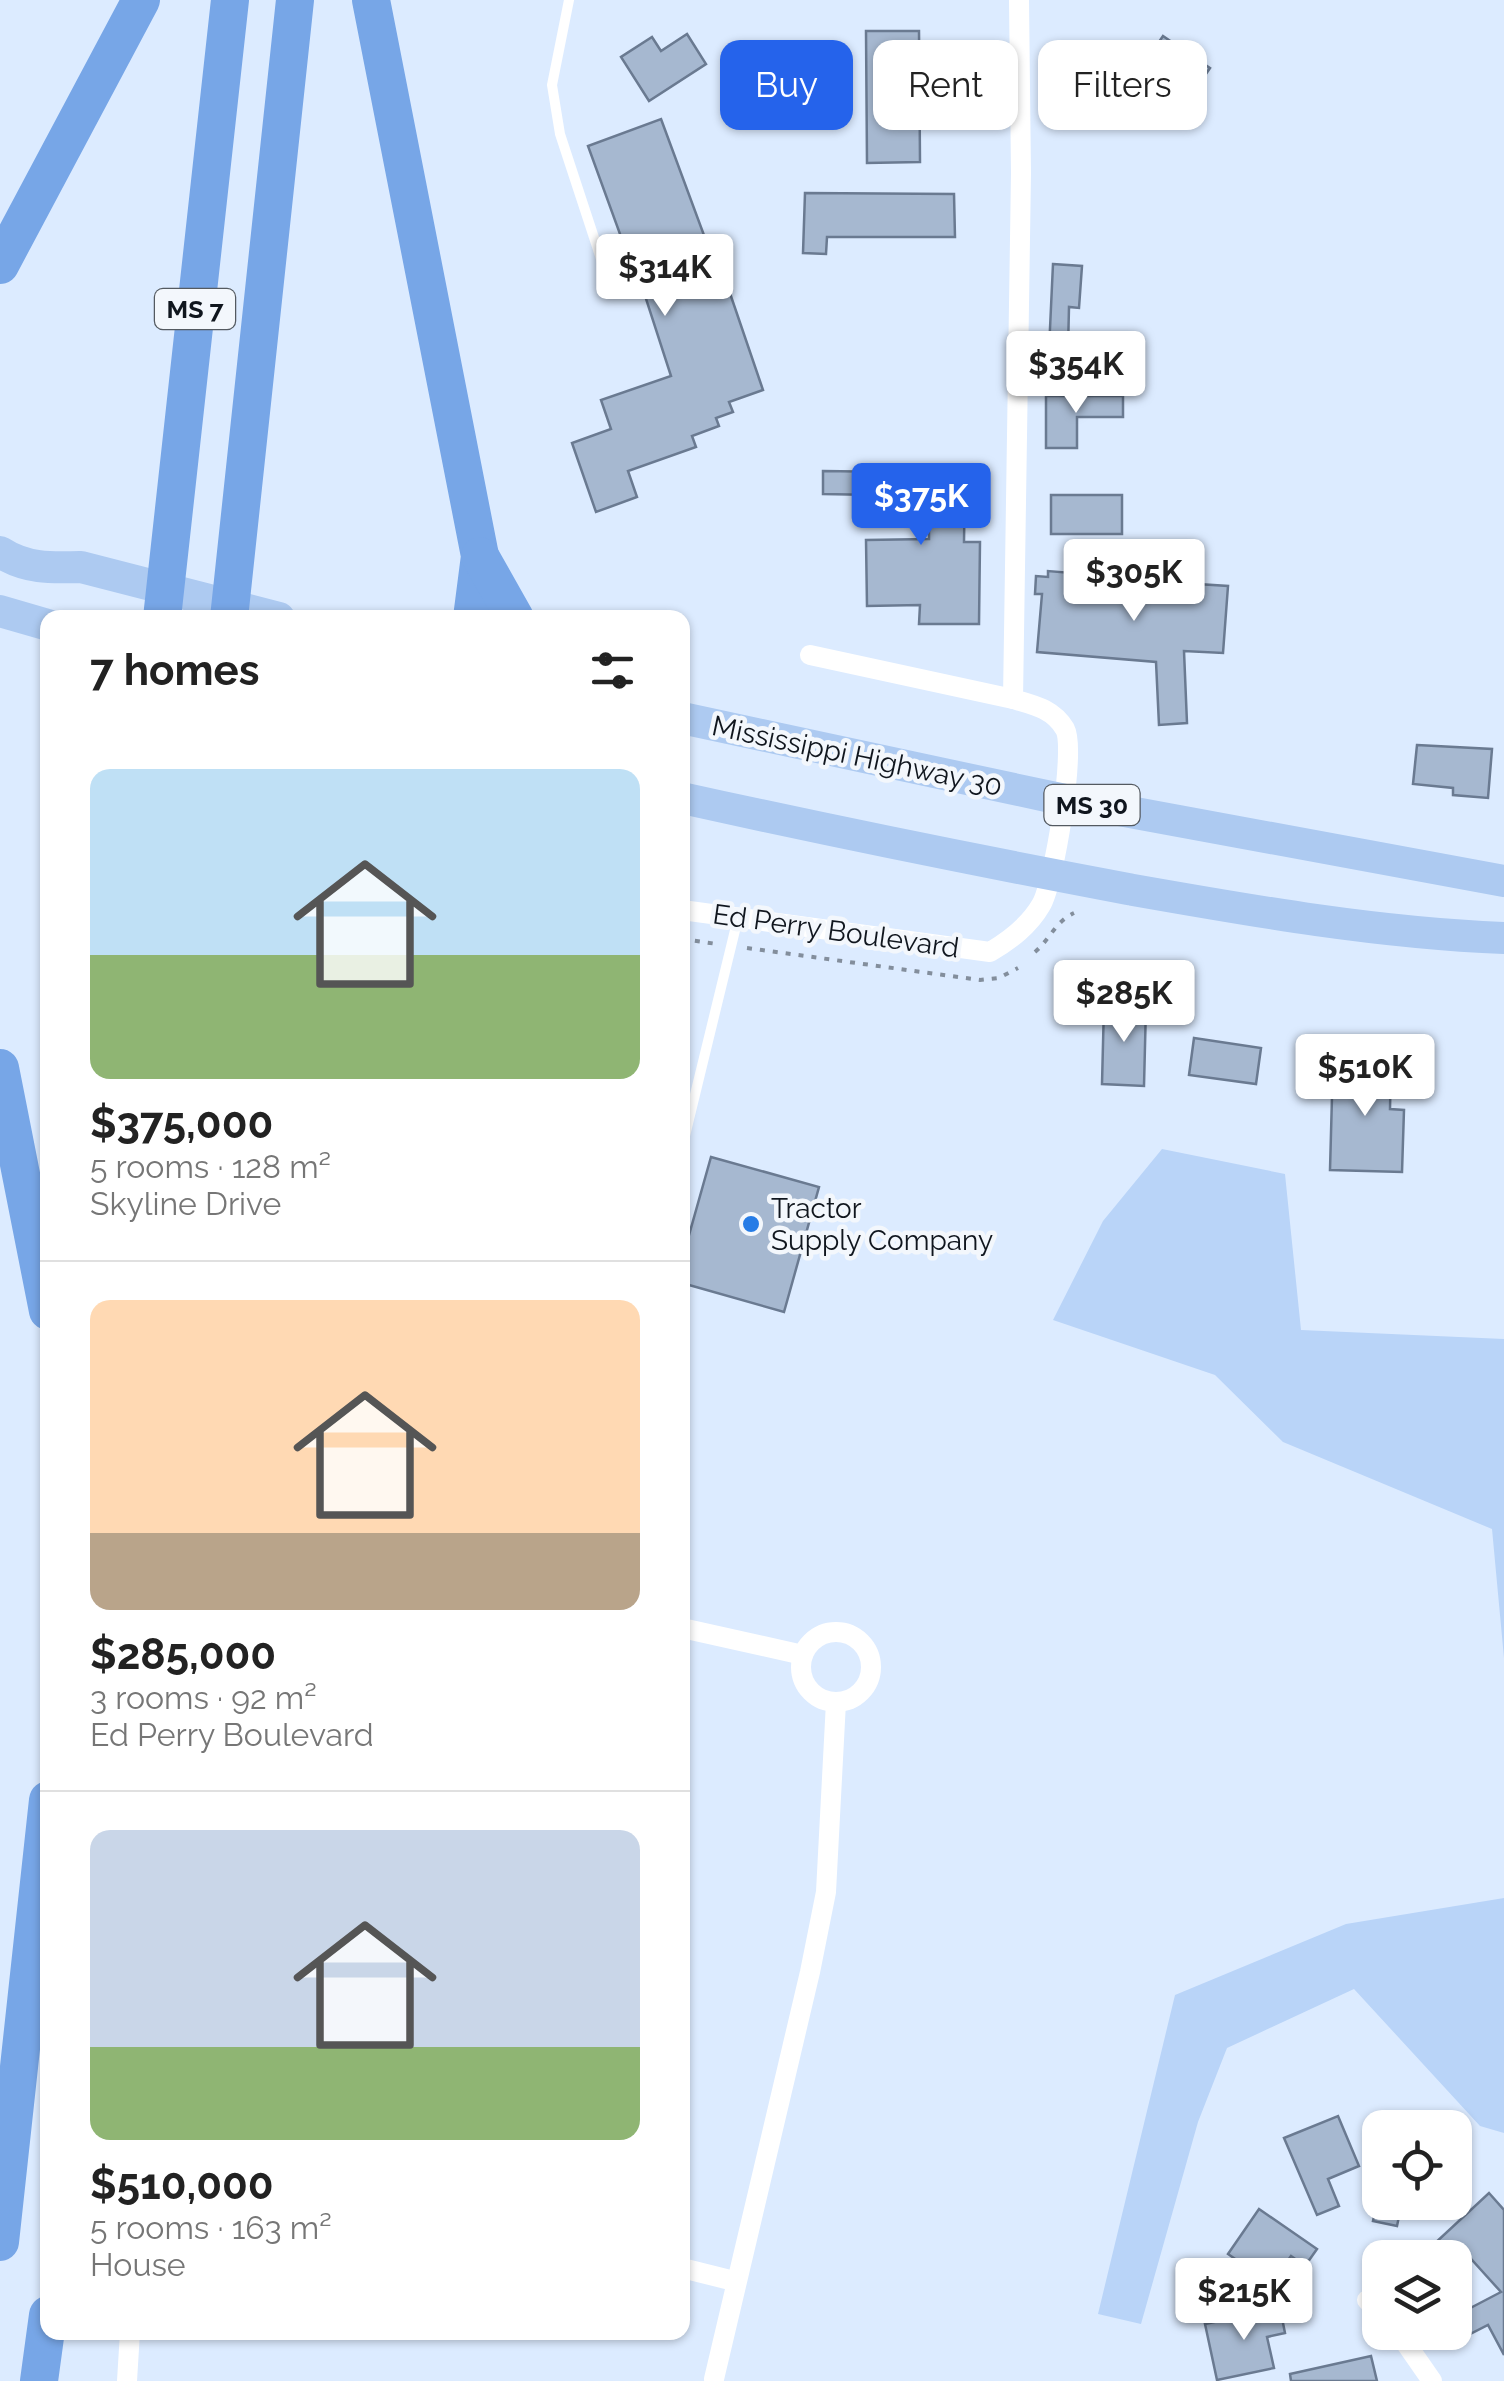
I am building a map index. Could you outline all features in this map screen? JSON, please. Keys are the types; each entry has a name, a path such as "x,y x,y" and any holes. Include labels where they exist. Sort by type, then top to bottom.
{"highway":[{"path":"0,264 141,0"},
{"name":"MS 7","path":"163,610 230,0"},
{"name":"MS 7","path":"229,610 295,0"},
{"path":"371,0 480,556 510,610"},
{"path":"473,610 480,556"},
{"path":"0,1068 40,1270"},
{"path":"0,2242 40,1874"},
{"path":"40,2381 45,2340"}],"main road":[{"path":"0,552 19,564 82,567 248,610"},
{"path":"0,611 40,623"},
{"name":"Mississippi Highway 30","path":"690,720 1064,800 1504,881"},
{"path":"690,800 1050,874 1295,919 1504,938"}],"street":[{"path":"1013,699 1021,173 1019,0"},
{"name":"Ed Perry Boulevard","path":"690,911 990,952 1014,938 1043,904 1064,800 1068,734 1058,719 1042,707 1013,699 810,655"},
{"path":"690,1630 803,1655"},
{"path":"842,1632 863,1644 872,1666 870,1678 857,1696 836,1702 815,1695 801,1666 803,1655 818,1636 842,1632"},
{"path":"714,2379 826,1892 836,1702"},
{"path":"690,2270 734,2281"},
{"path":"127,2381 130,2340"},
{"path":"1410,2350 1432,2381"}],"lane":[{"path":"569,0 552,85 560,134 605,271"},
{"path":"690,1116 739,917"}],"path":[{"path":"1036,952 1048,941 1060,919 1074,913"},
{"path":"690,940 980,980 999,978 1018,968"}],"shaded area":[{"path":"1162,1149 1285,1174 1301,1330 1504,1339 1504,1658 1492,1529 1283,1442 1215,1375 1053,1320 1103,1221"},
{"path":"1504,1898 1504,2133 1480,2126 1472,2117 1472,2110 1465,2110 1354,1989 1227,2048 1198,2122 1141,2324 1098,2314 1175,1995 1346,1924"}],"building":[{"path":"866,31 919,31 919,40 873,40 873,130 920,130 920,162 867,163"},
{"path":"687,34 706,64 649,101 621,57 652,37 661,51"},
{"path":"661,119 715,265 720,264 763,390 729,402 733,412 716,418 719,426 692,436 696,447 628,471 637,497 596,512 572,443 611,429 601,400 671,376 639,277 636,278 588,146"},
{"path":"805,193 954,194 955,237 827,237 826,254 803,253"},
{"path":"1053,264 1082,266 1079,308 1069,307 1068,350 1049,350"},
{"path":"1046,396 1123,396 1123,417 1077,417 1077,448 1046,448"},
{"path":"823,471 965,473 964,542 980,542 979,624 919,624 920,605 867,606 866,540 929,539 929,496 823,494"},
{"path":"1051,495 1122,495 1122,534 1051,534"},
{"path":"1108,567 1183,574 1182,583 1228,586 1223,653 1184,651 1187,723 1159,725 1156,662 1037,652 1042,594 1035,594 1036,576 1048,577 1048,571 1108,576"},
{"path":"1417,745 1492,749 1488,798 1453,795 1453,788 1413,784"},
{"path":"1104,1004 1146,1006 1144,1086 1102,1084"},
{"path":"1194,1038 1261,1048 1256,1084 1189,1075"},
{"path":"1333,1060 1391,1061 1390,1109 1404,1110 1402,1172 1330,1170"},
{"name":"Tractor Supply Company","path":"711,1157 819,1187 784,1312 690,1285 690,1232"},
{"path":"1338,2116 1359,2166 1328,2179 1339,2206 1317,2215 1284,2138"},
{"path":"1489,2193 1504,2210 1504,2355 1488,2325 1472,2333 1472,2307 1501,2292 1472,2260 1472,2240 1438,2240 1460,2220 1472,2220 1472,2209"},
{"path":"1259,2209 1317,2249 1305,2266 1291,2256 1271,2284 1228,2254"},
{"path":"1373,2220 1398,2220 1397,2226"},
{"path":"1280,2308 1285,2333 1267,2337 1274,2368 1217,2380 1205,2324"},
{"path":"1371,2356 1377,2381 1291,2381 1290,2374"}],"place":[{"name":"Tractor Supply Company","path":"751,1224"}]}
